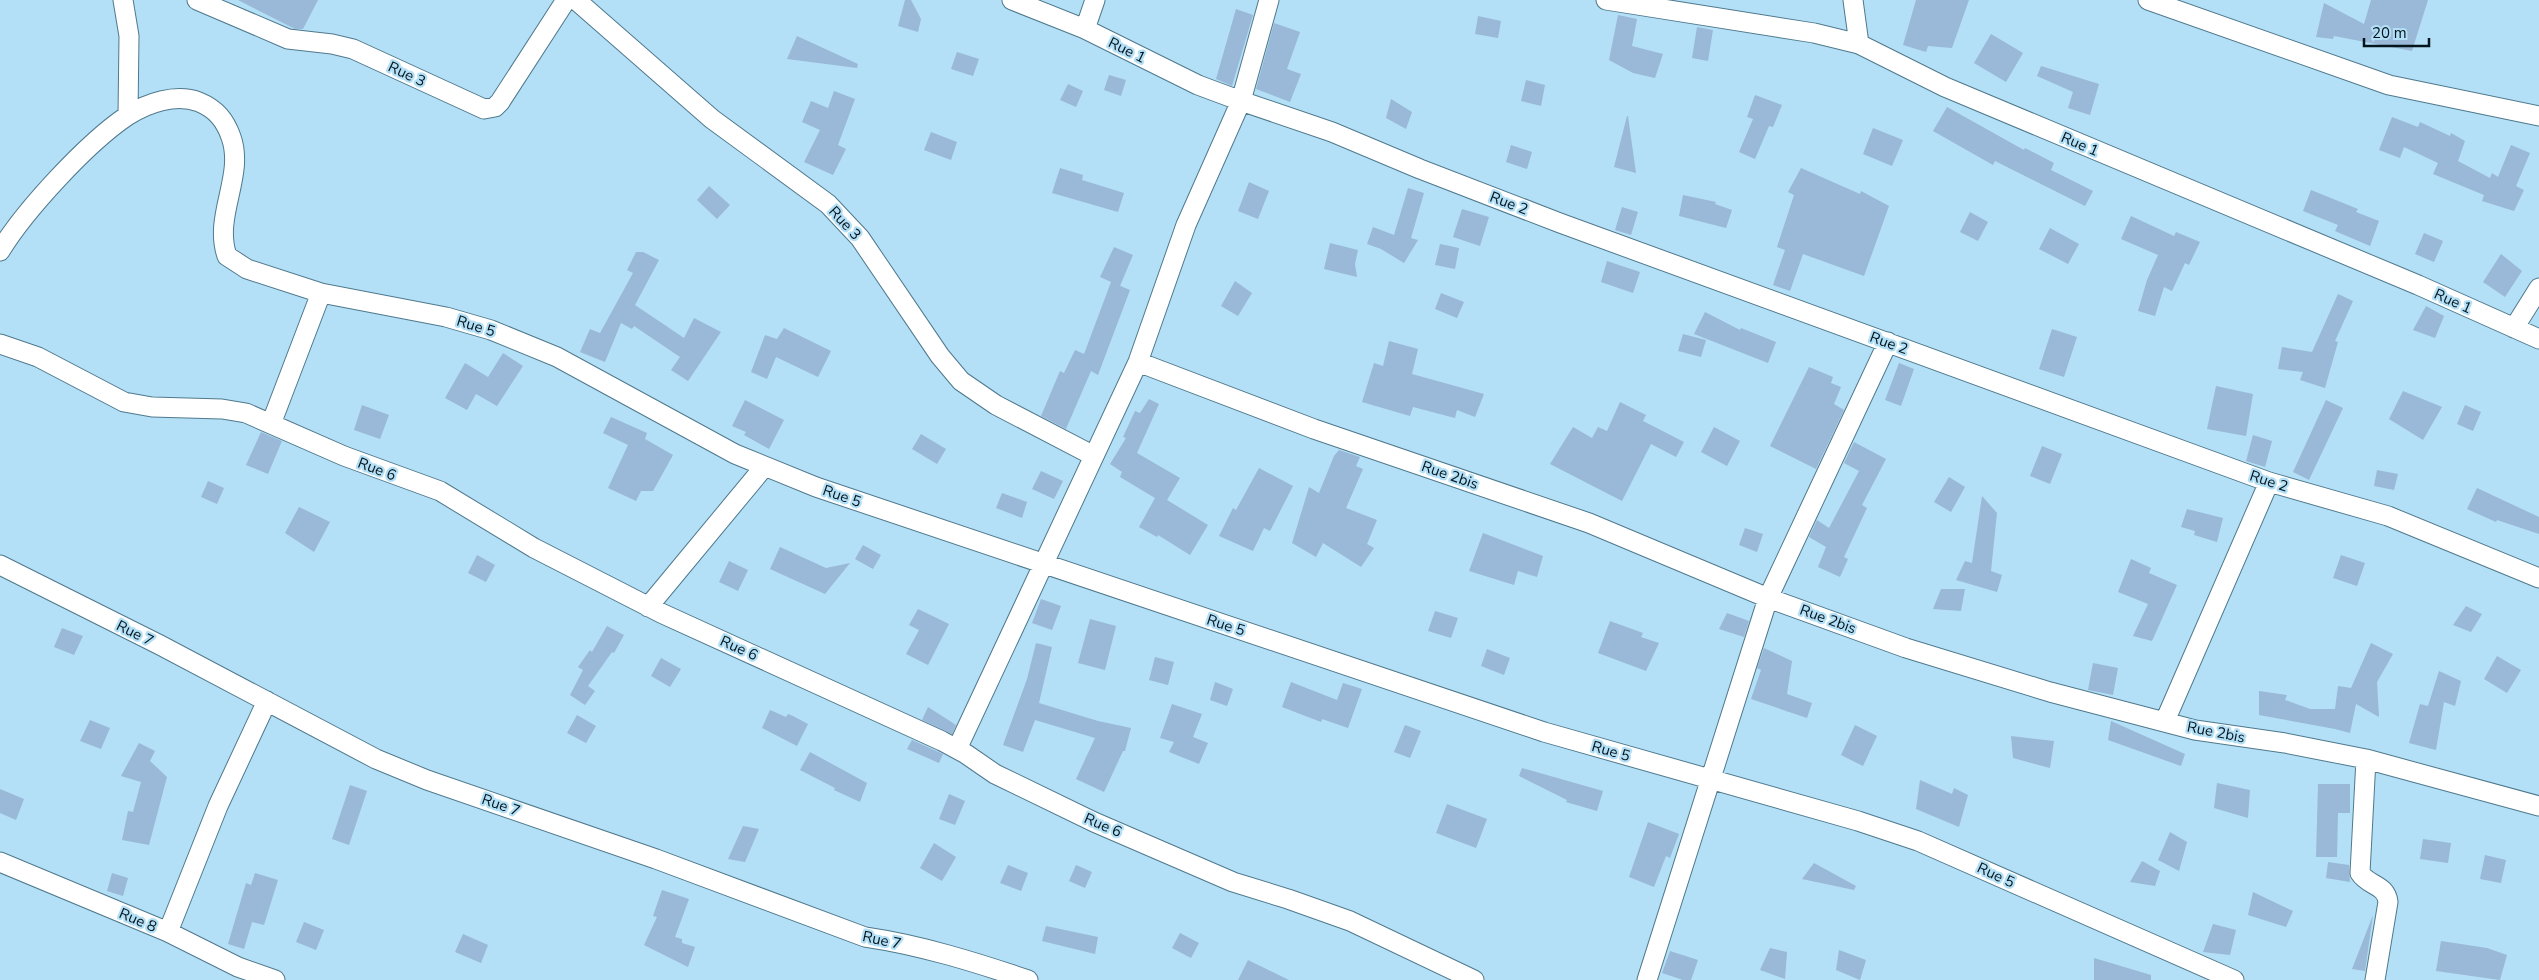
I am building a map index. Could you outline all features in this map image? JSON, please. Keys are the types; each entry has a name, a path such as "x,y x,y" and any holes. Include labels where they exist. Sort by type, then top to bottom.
{"street":[{"path":"0,251 12,232 43,196 103,135 128,115 129,36 123,0"},
{"name":"Rue 3","path":"197,0 288,39 332,44 353,49 484,109 490,109 500,102 566,0"},
{"name":"Rue 3","path":"576,0 712,120 828,204 860,238 940,356 961,381 996,405 1094,456"},
{"name":"Rue 1","path":"1012,0 1085,29 1198,85 1240,102"},
{"path":"1085,29 1094,0"},
{"path":"957,749 1138,362 1186,226 1240,102 1269,0"},
{"name":"Rue 1","path":"1606,0 1814,33 1859,44 1945,87 2418,285 2539,339"},
{"path":"1853,0 1859,44"},
{"path":"2148,0 2390,85 2539,116"},
{"name":"Rue 5","path":"128,115 170,98 191,99 210,107 224,119 232,139 234,167 221,236 227,256 248,269 321,293 446,317 491,330 556,357 735,454 764,467 1043,564 1544,732 1858,821 1918,841 2234,980"},
{"name":"Rue 2","path":"1240,102 1332,132 1420,169 1560,223 2269,482 2388,516 2539,578"},
{"path":"2514,328 2539,288"},
{"path":"271,424 321,293"},
{"path":"1647,980 1709,779 1768,598 1888,342"},
{"name":"Rue 6","path":"0,344 38,357 124,402 152,407 236,411 344,456 440,491 534,548 648,607 957,749 995,774 1094,822 1233,882 1288,899 1350,922 1474,980"},
{"name":"Rue 2bis","path":"1138,362 1314,429 1589,523 1768,598 1906,648 1975,670 2050,692 2221,736 2285,743 2366,759 2539,806"},
{"path":"648,607 764,467"},
{"path":"2165,721 2269,482"},
{"name":"Rue 7","path":"0,565 268,701 376,759 427,780 656,859 865,937 894,941 1028,980"},
{"path":"168,932 218,806 268,701"},
{"path":"2366,759 2360,873 2367,880 2384,890 2388,902 2375,980"},
{"name":"Rue 8","path":"0,862 168,932 238,967 275,980"}],"building":[{"path":"238,0 318,0 303,29 295,29"},
{"path":"905,0 911,0 921,19 918,32 898,26"},
{"path":"1916,0 1969,0 1952,48 1928,46 1926,52 1903,45"},
{"path":"2371,0 2428,0 2412,51 2334,36 2333,39 2316,37 2324,3 2364,24"},
{"path":"1236,9 1253,15 1232,86 1216,79"},
{"path":"1618,15 1637,19 1632,46 1663,54 1655,78 1633,73 1609,60"},
{"path":"1478,16 1501,21 1498,38 1475,34"},
{"path":"1274,23 1300,32 1287,69 1301,74 1290,102 1256,89"},
{"path":"1697,27 1713,30 1708,61 1692,58"},
{"path":"1991,34 2023,53 2006,82 1974,63"},
{"path":"797,36 858,64 857,68 787,59"},
{"path":"957,52 979,59 973,76 951,69"},
{"path":"2041,66 2099,84 2090,115 2068,108 2073,92 2037,76"},
{"path":"1109,75 1126,80 1121,96 1104,90"},
{"path":"1526,80 1545,85 1541,106 1521,101"},
{"path":"1068,84 1083,91 1076,107 1060,100"},
{"path":"834,91 855,99 838,145 846,149 833,175 804,162 820,130 802,122 811,101 828,108"},
{"path":"1755,95 1782,105 1773,127 1769,126 1755,159 1739,152 1753,119 1747,117"},
{"path":"1391,99 1412,112 1406,129 1386,118"},
{"path":"1947,107 2024,150 2025,148 2054,163 2051,170 2093,191 2085,206 1995,161 1993,165 1933,131"},
{"path":"1628,116 1636,173 1614,167"},
{"path":"2392,117 2418,127 2420,122 2450,136 2451,133 2465,141 2458,161 2490,178 2492,173 2498,177 2511,145 2530,153 2516,186 2524,190 2514,211 2482,201 2484,195 2433,174 2438,163 2404,147 2400,158 2379,150"},
{"path":"1873,128 1903,140 1892,166 1863,154"},
{"path":"931,132 957,142 951,160 924,150"},
{"path":"1511,145 1532,152 1527,169 1506,162"},
{"path":"1060,168 1083,175 1082,180 1124,193 1118,212 1052,193"},
{"path":"1801,168 1860,194 1861,191 1889,206 1864,276 1803,254 1790,291 1773,285 1785,250 1777,247 1794,195 1788,192"},
{"path":"1249,182 1269,191 1258,219 1238,211"},
{"path":"709,186 730,205 717,219 697,200"},
{"path":"1408,188 1424,193 1411,238 1418,240 1404,263 1381,249 1367,244 1373,227 1394,235"},
{"path":"2311,190 2358,209 2356,212 2379,221 2370,246 2335,231 2338,225 2303,211"},
{"path":"1683,195 1716,202 1715,204 1732,210 1726,228 1679,216"},
{"path":"1622,207 1638,212 1631,235 1615,230"},
{"path":"1462,209 1489,217 1480,246 1453,237"},
{"path":"1970,212 1988,222 1978,241 1960,232"},
{"path":"2131,216 2174,236 2176,232 2200,242 2189,265 2185,263 2172,291 2164,287 2155,316 2138,311 2147,280 2158,255 2121,239"},
{"path":"2050,228 2079,244 2068,264 2039,249"},
{"path":"2424,233 2443,241 2434,262 2415,254"},
{"path":"1330,243 1358,250 1355,264 1357,277 1324,269"},
{"path":"1440,244 1459,248 1455,269 1435,265"},
{"path":"1114,247 1133,255 1120,286 1100,277"},
{"path":"636,252 643,252 659,260 635,305 684,338 694,318 721,332 688,381 671,370 680,357 634,326 632,329 621,323 605,362 580,352 590,329 600,333 633,273 627,270"},
{"path":"2501,254 2522,271 2505,297 2483,282"},
{"path":"1607,261 1640,272 1633,293 1601,282"},
{"path":"1235,281 1252,293 1238,316 1221,306"},
{"path":"1111,282 1130,290 1098,375 1091,371 1066,429 1041,416 1060,371 1064,373 1075,350 1084,354"},
{"path":"1441,293 1464,302 1457,318 1435,309"},
{"path":"2338,294 2353,301 2335,341 2338,342 2325,388 2300,380 2303,372 2278,369 2282,347 2312,352"},
{"path":"2426,306 2444,316 2435,338 2413,330"},
{"path":"1705,312 1740,330 1741,328 1776,342 1768,363 1694,334"},
{"path":"784,328 831,351 818,377 776,357 767,379 751,372 765,335 777,339"},
{"path":"2052,329 2077,337 2064,377 2039,369"},
{"path":"1683,334 1706,340 1701,357 1678,351"},
{"path":"1389,341 1418,349 1412,374 1484,394 1475,417 1457,410 1455,418 1413,407 1410,416 1362,402 1374,363 1383,366"},
{"path":"503,353 523,366 497,406 476,394 467,410 445,398 465,363 488,377"},
{"path":"1899,363 1914,369 1901,406 1885,400"},
{"path":"1809,367 1833,377 1831,383 1841,387 1834,404 1844,410 1816,469 1770,446"},
{"path":"2216,386 2253,394 2246,436 2207,429"},
{"path":"2403,391 2442,407 2423,440 2389,419"},
{"path":"1149,399 1159,404 1137,453 1180,478 1167,500 1208,525 1190,555 1158,535 1157,537 1139,527 1155,498 1120,477 1122,472 1110,464 1126,438 1123,437 1135,411 1140,413"},
{"path":"745,400 784,420 769,449 744,435 746,432 732,426"},
{"path":"2326,400 2343,408 2309,480 2293,472"},
{"path":"1620,402 1646,415 1643,421 1684,442 1676,457 1651,444 1622,501 1550,464 1573,427 1592,438 1598,427 1607,431"},
{"path":"362,405 389,415 380,439 354,430"},
{"path":"2465,405 2481,412 2473,431 2457,424"},
{"path":"611,417 647,433 645,439 673,455 653,491 641,491 636,501 608,488 628,445 603,433"},
{"path":"1714,427 1740,441 1727,466 1701,452"},
{"path":"261,432 282,441 268,474 246,465"},
{"path":"921,434 946,449 937,464 912,449"},
{"path":"2253,435 2272,441 2265,467 2246,461"},
{"path":"1854,442 1886,459 1862,505 1867,508 1844,557 1848,559 1840,577 1818,567 1826,547 1809,537 1817,520 1829,528 1859,471 1844,463"},
{"path":"2042,446 2062,454 2050,484 2030,476"},
{"path":"1339,450 1360,457 1356,466 1363,469 1346,508 1377,520 1367,544 1374,548 1361,567 1323,543 1316,557 1292,543 1309,487 1319,493 1334,456"},
{"path":"1259,468 1293,486 1270,531 1264,528 1253,551 1219,536 1233,508 1236,510"},
{"path":"2377,470 2398,474 2394,490 2374,486"},
{"path":"1041,471 1063,481 1054,499 1032,489"},
{"path":"1949,477 1965,487 1951,512 1934,502"},
{"path":"208,481 224,488 217,504 201,497"},
{"path":"2477,488 2539,517 2539,534 2497,520 2496,522 2467,509"},
{"path":"1002,493 1027,502 1022,518 996,508"},
{"path":"1982,496 1997,513 1991,571 2002,575 1997,592 1956,580 1965,561 1972,563"},
{"path":"299,507 330,522 314,552 285,533"},
{"path":"2187,509 2223,518 2217,542 2194,535 2195,531 2181,527"},
{"path":"1745,528 1763,534 1757,552 1739,545"},
{"path":"1483,533 1543,556 1537,577 1518,571 1514,585 1469,571"},
{"path":"863,545 881,555 873,569 855,559"},
{"path":"780,547 826,568 850,563 825,594 770,569"},
{"path":"477,555 495,565 486,582 468,573"},
{"path":"2341,555 2365,563 2357,586 2333,578"},
{"path":"2131,559 2151,568 2149,573 2177,585 2152,641 2133,636 2148,604 2118,592"},
{"path":"729,561 748,570 738,591 719,582"},
{"path":"1941,589 1965,589 1961,611 1933,609"},
{"path":"1041,599 1061,606 1052,630 1032,623"},
{"path":"2466,606 2482,614 2471,632 2453,625"},
{"path":"918,609 949,624 928,665 906,654 919,630 909,625"},
{"path":"1435,611 1458,618 1451,638 1428,631"},
{"path":"1727,613 1749,621 1744,637 1719,629"},
{"path":"1090,619 1116,626 1105,670 1078,663"},
{"path":"1610,621 1643,633 1641,637 1659,643 1646,671 1598,653"},
{"path":"607,626 624,635 614,653 612,652 588,686 595,691 585,705 570,695 583,670 578,667 590,650 592,652"},
{"path":"62,628 83,636 74,655 54,647"},
{"path":"1036,643 1052,647 1039,703 1098,721 1131,728 1125,751 1123,751 1104,792 1076,779 1095,738 1035,720 1023,752 1003,745 1027,679"},
{"path":"2371,643 2393,654 2377,682 2379,717 2356,704 2350,733 2259,715 2259,691 2287,695 2285,700 2310,709 2335,709 2338,686 2351,688"},
{"path":"1764,648 1792,661 1787,694 1812,703 1807,718 1751,699 1761,670 1757,668"},
{"path":"1487,649 1510,658 1504,675 1481,666"},
{"path":"2497,656 2521,670 2507,693 2484,679"},
{"path":"1155,657 1174,662 1168,685 1149,680"},
{"path":"661,658 681,669 670,687 651,676"},
{"path":"2093,663 2118,668 2113,695 2088,690"},
{"path":"2439,671 2461,681 2455,706 2444,702 2436,750 2409,743 2420,704 2428,706"},
{"path":"1215,682 1233,689 1227,706 1210,700"},
{"path":"1291,682 1337,700 1343,683 1362,689 1348,728 1322,719 1321,722 1282,707"},
{"path":"1172,704 1202,714 1193,737 1208,743 1199,764 1169,752 1174,742 1160,738"},
{"path":"928,707 956,725 952,734 922,720"},
{"path":"770,710 786,717 788,714 808,724 797,746 762,728"},
{"path":"577,715 596,726 586,743 567,733"},
{"path":"90,720 110,728 101,749 80,741"},
{"path":"2111,721 2185,754 2181,766 2108,740"},
{"path":"1405,725 1421,731 1410,758 1394,752"},
{"path":"1855,725 1877,736 1863,766 1841,755"},
{"path":"2011,736 2054,741 2050,768 2013,758"},
{"path":"912,740 943,754 939,763 907,749"},
{"path":"139,743 155,751 150,761 167,777 149,845 122,840 128,811 133,812 141,782 121,776"},
{"path":"810,752 867,783 860,802 834,790 835,788 800,770"},
{"path":"1522,768 1603,791 1597,811 1566,802 1567,800 1519,776"},
{"path":"1920,780 1952,794 1954,788 1968,795 1959,827 1916,809"},
{"path":"2217,783 2250,790 2248,818 2214,808"},
{"path":"2318,784 2350,784 2350,813 2338,813 2337,857 2316,857"},
{"path":"350,785 367,791 349,845 332,839"},
{"path":"0,789 24,799 16,820 0,813"},
{"path":"949,794 965,801 955,825 939,819"},
{"path":"1447,804 1487,819 1476,848 1436,833"},
{"path":"1648,822 1679,834 1670,858 1666,856 1654,887 1629,877"},
{"path":"743,826 759,829 745,862 728,859"},
{"path":"2170,832 2187,842 2179,871 2158,860"},
{"path":"2423,839 2451,843 2448,863 2420,859"},
{"path":"934,843 956,857 942,881 920,868"},
{"path":"2485,855 2506,860 2501,883 2480,879"},
{"path":"2142,861 2160,871 2155,886 2130,882"},
{"path":"2328,862 2349,865 2350,882 2326,878"},
{"path":"1814,863 1856,886 1854,890 1802,879"},
{"path":"1008,865 1028,873 1021,891 1000,883"},
{"path":"1076,865 1092,872 1085,888 1069,881"},
{"path":"112,873 128,878 123,896 107,891"},
{"path":"255,873 278,880 264,925 252,922 244,949 228,944 246,883 251,885"},
{"path":"662,890 689,899 675,937 682,939 682,943 695,947 688,967 644,945 657,917 653,916"},
{"path":"2253,892 2293,911 2286,927 2248,915"},
{"path":"2373,915 2365,971 2352,969"},
{"path":"304,922 324,930 316,950 296,942"},
{"path":"2213,924 2236,930 2230,955 2203,952"},
{"path":"1046,926 1098,937 1095,954 1042,941"},
{"path":"1180,933 1199,943 1191,958 1172,948"},
{"path":"463,934 488,945 481,963 455,952"},
{"path":"2441,941 2487,948 2507,955 2500,980 2436,971"},
{"path":"1770,948 1787,952 1785,979 1760,970"},
{"path":"1839,950 1866,960 1860,980 1836,970"},
{"path":"1670,951 1698,960 1691,980 1683,980 1662,973"},
{"path":"2094,958 2151,975 2151,980 2094,980"},
{"path":"1248,960 1289,980 1238,980"}]}
